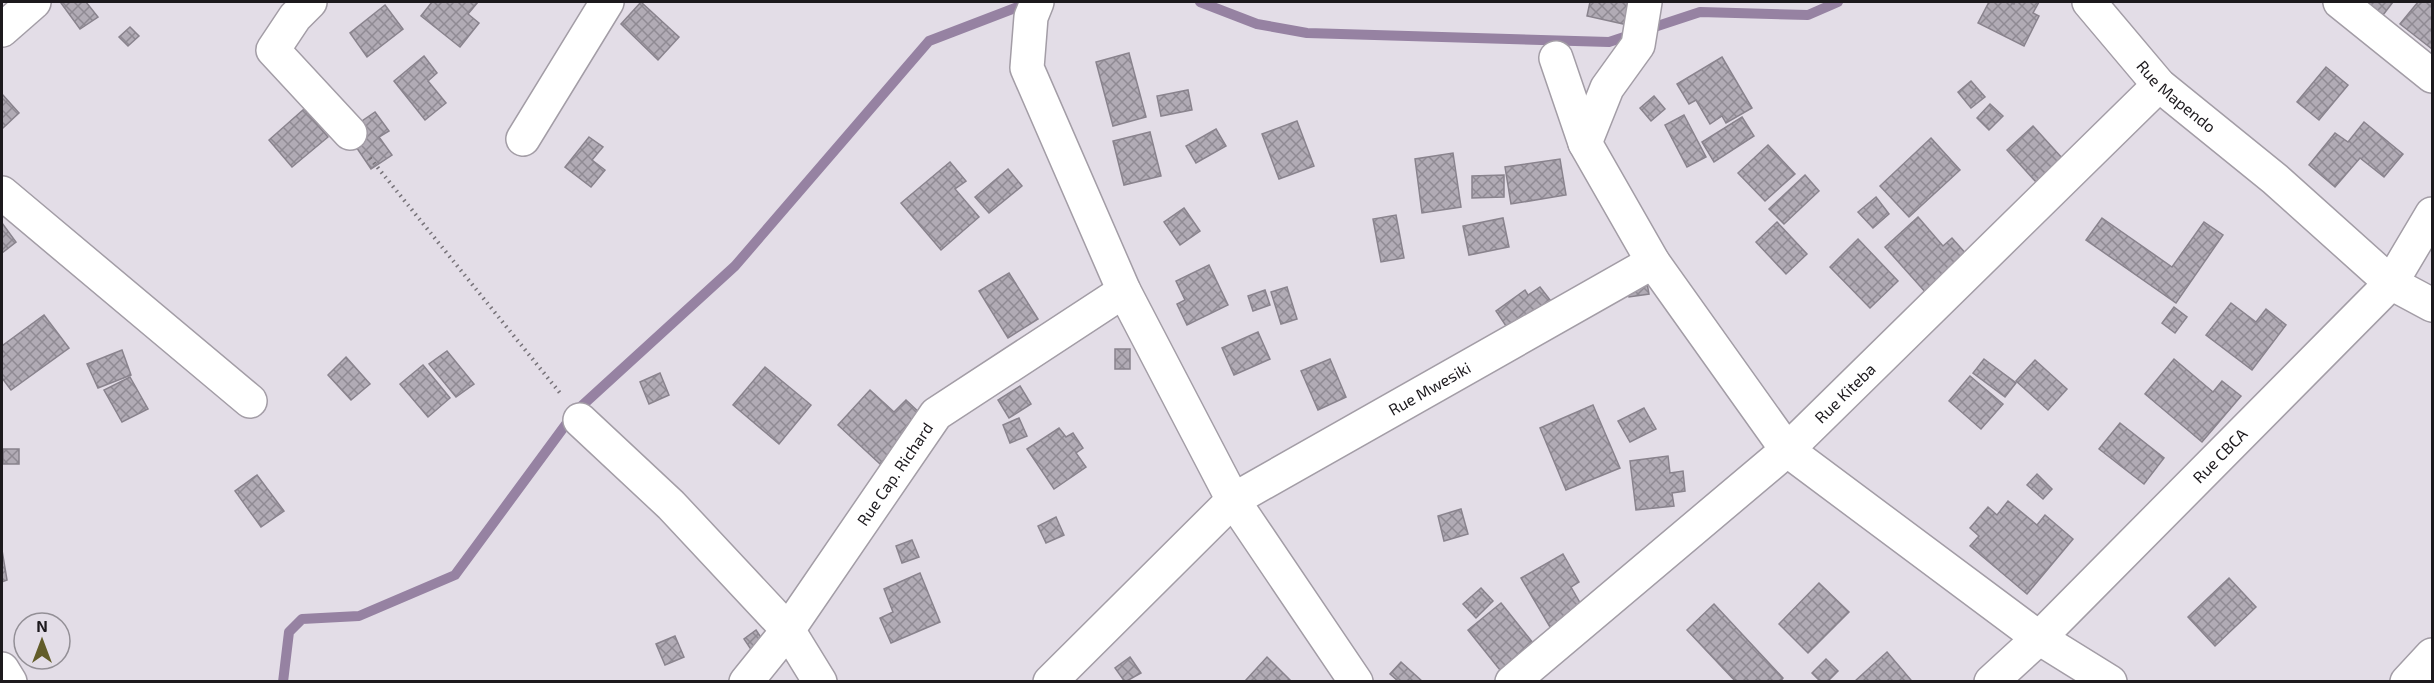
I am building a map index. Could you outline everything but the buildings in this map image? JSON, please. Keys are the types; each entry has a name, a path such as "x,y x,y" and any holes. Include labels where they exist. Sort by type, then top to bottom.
{"street":[{"path":"2,30 34,2"},
{"path":"310,2 295,17 273,51 350,133"},
{"path":"523,140 607,2"},
{"name":"Rue Mapendo","path":"2089,2 2159,85 2275,179 2391,283 2433,305"},
{"path":"2340,2 2433,76"},
{"path":"1585,144 1607,88 1638,45 1645,3"},
{"path":"1034,9 1027,68 1124,291 1233,500 1356,681"},
{"path":"1556,58 1585,144 1653,262 1787,450 2039,638 2110,681"},
{"name":"Rue Kiteba","path":"1512,681 1787,450 2159,85"},
{"path":"2,193 250,401"},
{"name":"Rue CBCA","path":"1991,681 2039,638 2391,283 2433,214"},
{"name":"Rue Mwesiki","path":"1050,681 1233,500 1653,262"},
{"name":"Rue Cap. Richard","path":"746,681 788,630 936,414 1124,291"},
{"path":"580,420 670,505 788,630 820,681"},
{"path":"2408,681 2433,655"},
{"path":"2,669 10,681"}],"path":[{"path":"350,133 580,420"}],"waterway":[{"path":"283,682 289,632 302,619 359,616 455,575 575,412 735,266 929,41 1031,2"},
{"path":"1200,2 1257,24 1307,33 1609,42 1700,12 1808,15 1838,2"}]}
